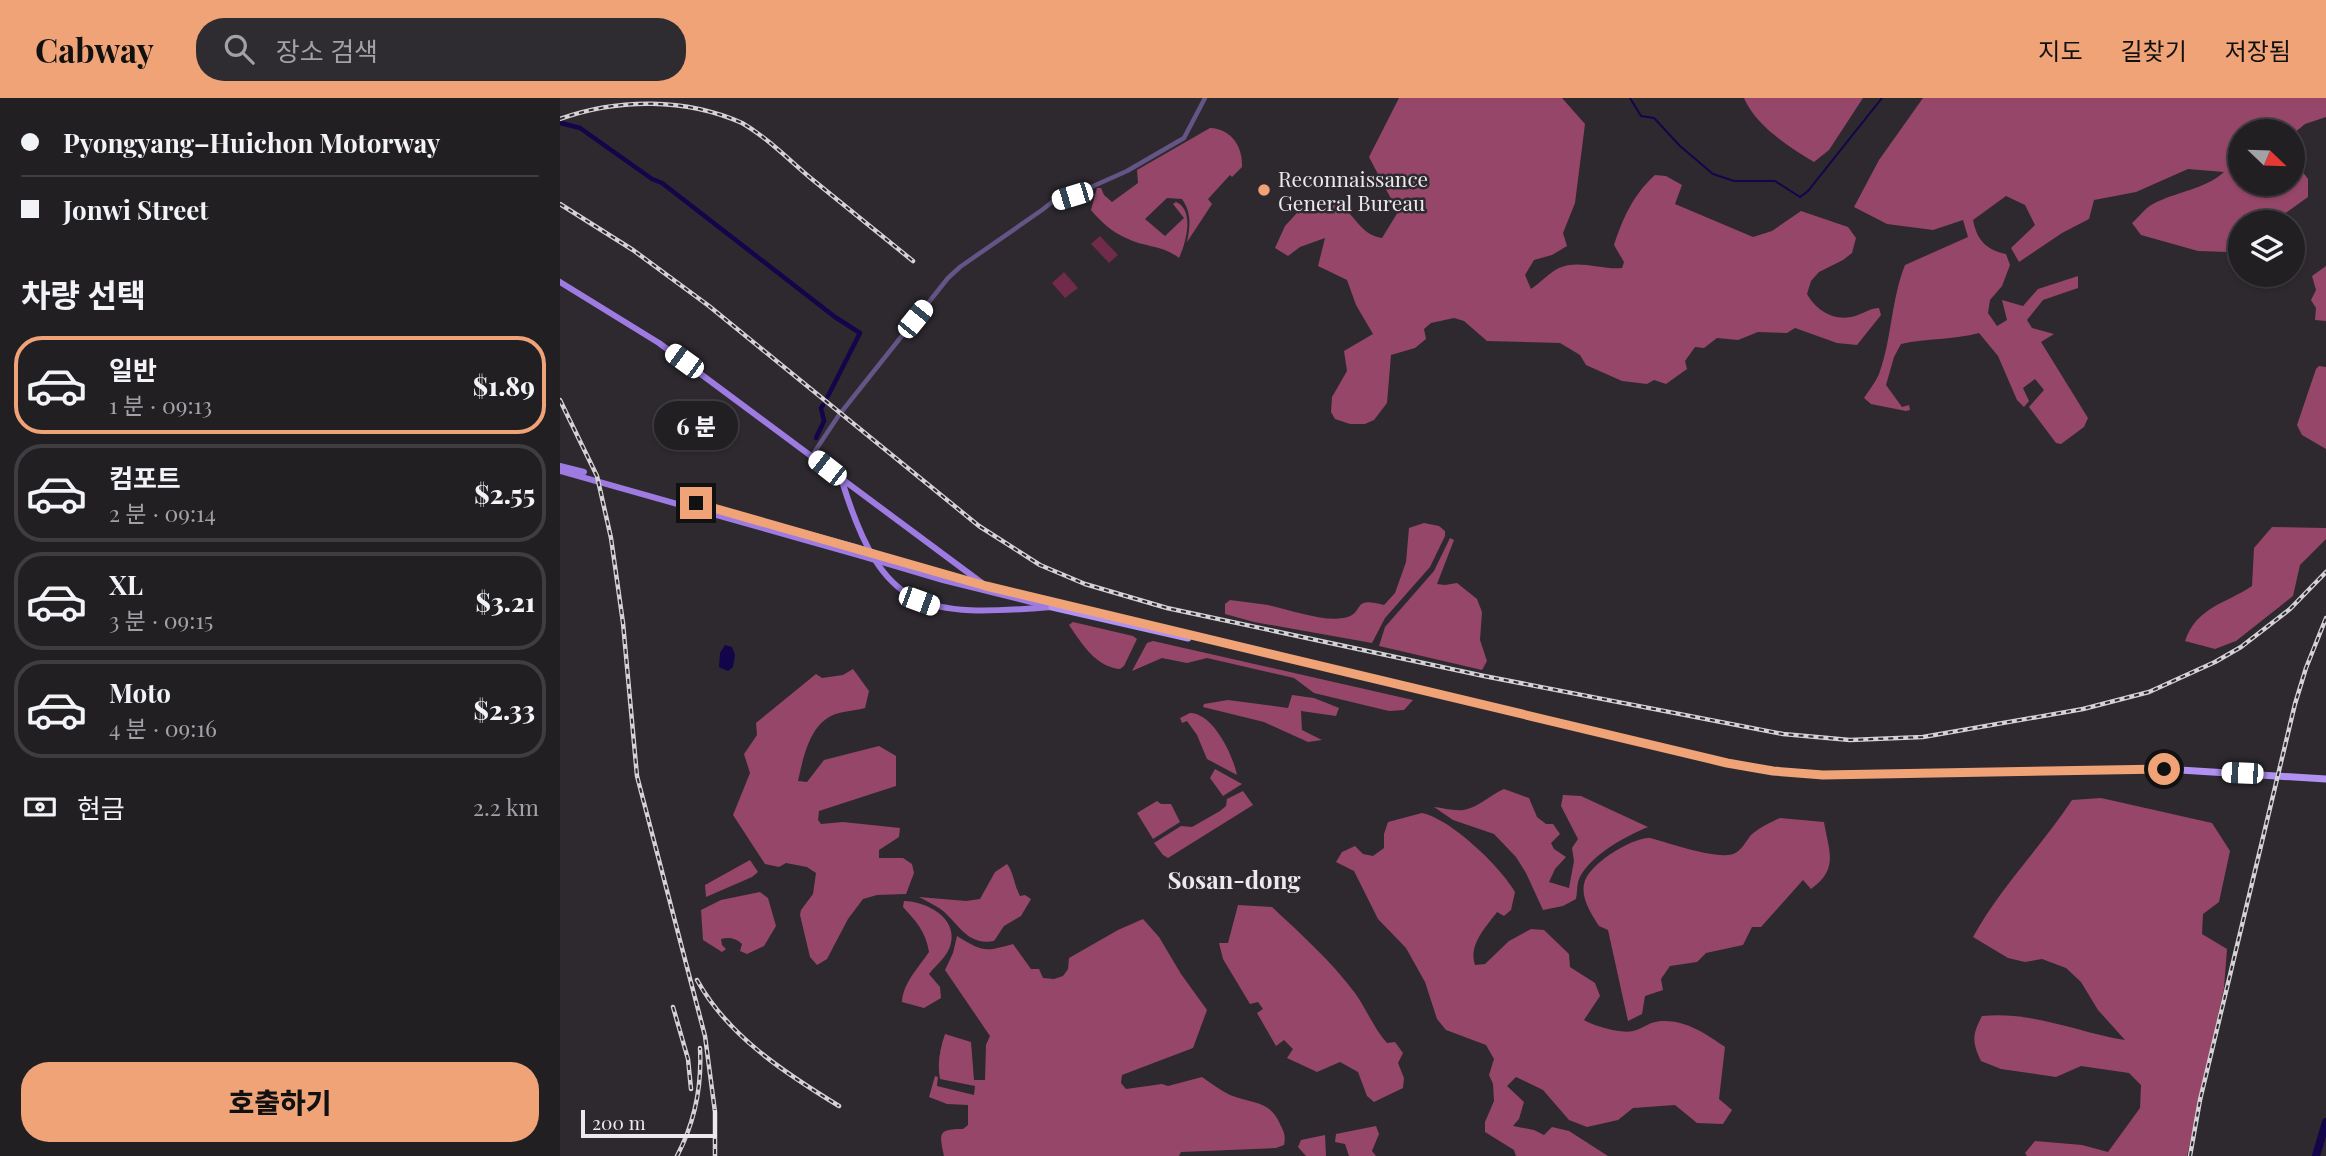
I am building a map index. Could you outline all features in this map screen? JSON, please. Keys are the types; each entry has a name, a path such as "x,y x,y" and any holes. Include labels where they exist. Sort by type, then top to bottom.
{"highway":[{"path":"986,586 1727,763 1773,771 1853,776 2164,769 2266,774 2326,781"},
{"path":"1052,607 1749,770 1823,778 2163,772 2326,781"}],"main road":[{"path":"560,282 659,343 986,586"},
{"path":"560,468 861,552 943,580 1052,607"},
{"path":"842,480 866,545 888,579 908,594 933,606 953,610 997,611 1052,607"},
{"path":"888,561 986,586"}],"street":[{"path":"811,457 841,413 960,267 1052,202 1127,171 1184,138 1205,98"}],"shaded area":[{"path":"1399,98 1562,98 1585,124 1575,203 1563,233 1567,246 1552,255 1534,260 1525,275 1531,289 1566,265 1622,268 1624,262 1614,245 1617,235 1635,199 1655,175 1666,176 1682,185 1675,204 1753,237 1772,231 1801,211 1848,227 1856,238 1852,253 1819,272 1811,281 1807,294 1822,311 1835,317 1850,317 1879,308 1881,315 1857,345 1837,343 1795,328 1787,333 1758,332 1738,340 1717,338 1704,348 1695,347 1685,361 1687,369 1666,384 1654,380 1647,384 1622,381 1586,365 1580,355 1560,343 1487,341 1464,321 1454,318 1431,323 1424,329 1426,339 1415,348 1391,355 1387,403 1374,420 1365,424 1350,424 1335,419 1331,412 1332,397 1347,371 1344,351 1373,334 1356,305 1347,280 1318,266 1325,238 1300,247 1288,256 1275,248 1285,226 1306,203 1324,202 1338,205 1366,231 1382,238 1398,212 1369,157"},
{"path":"1744,98 1863,98 1829,150 1814,162 1765,127"},
{"path":"1923,98 2326,98 2326,117 2305,124 2305,119 2228,119 2228,196 2305,196 2305,175 2308,179 2308,197 2290,210 2228,210 2228,252 2198,251 2141,235 2132,223 2153,204 2217,178 2224,172 2188,169 2136,192 2094,200 2089,219 2062,233 2019,262 2011,248 2035,225 2025,205 2006,196 1973,220 1984,243 1993,250 2006,254 2010,265 2002,286 1990,300 1988,313 1997,326 2007,320 2002,300 2023,306 2038,289 2078,276 2078,288 2043,300 2027,320 2032,328 2054,334 2041,342 2088,418 2084,427 2061,444 2056,443 2029,407 2044,390 2035,379 2023,388 2029,401 2024,407 2017,400 1998,356 1979,333 1901,344 1894,357 1886,385 1902,407 1909,405 1910,410 1871,404 1864,398 1883,361 1905,265 1968,237 1963,220 1933,230 1887,224 1854,207 1879,160"},
{"path":"1210,128 1230,135 1238,146 1242,167 1232,177 1230,175 1208,199 1212,204 1187,242 1189,215 1182,199 1167,198 1145,219 1165,236 1184,218 1173,204 1176,202 1182,206 1187,227 1179,258 1121,236 1091,210 1097,188 1101,188 1112,202 1138,183 1137,170"},
{"path":"1100,236 1118,255 1109,263 1091,244"},
{"path":"2326,266 2326,321 2315,320 2316,308 2311,300 2316,290 2312,276"},
{"path":"1064,272 1078,288 1065,298 1052,283"},
{"path":"2319,366 2326,367 2326,449 2302,435 2297,425"},
{"path":"1424,523 1439,526 1445,531 1445,536 1430,567 1385,618 1372,643 1254,622 1225,614 1225,604 1230,600 1335,619 1350,616 1366,602 1384,605 1395,593 1406,562 1409,528"},
{"path":"2272,527 2326,528 2326,539 2300,565 2293,596 2236,641 2215,649 2185,641 2204,613 2252,586 2254,548"},
{"path":"1450,538 1454,540 1437,584 1457,583 1477,599 1482,612 1480,640 1487,661 1482,670 1379,646 1385,627 1434,571"},
{"path":"1073,622 1137,639 1124,666 1120,669 1111,667 1097,659 1069,625"},
{"path":"1153,641 1413,700 1404,710 1389,711 1314,693 1294,678 1207,658 1187,663 1162,658 1132,671 1147,643"},
{"path":"725,645 732,647 735,655 733,667 728,671 719,667 720,653"},
{"path":"853,669 869,691 865,708 835,714 823,721 808,744 798,781 807,782 824,760 879,746 896,756 896,786 819,811 818,820 821,824 843,822 900,828 899,837 879,850 879,858 903,858 912,864 914,873 906,894 877,895 863,899 848,919 827,959 817,965 810,957 800,915 813,894 816,873 807,867 786,863 779,867 765,864 733,815 750,773 744,754 757,735 756,723 816,674 822,678 843,675"},
{"path":"1292,695 1314,698 1339,708 1336,716 1301,711 1302,730 1322,740 1308,742 1264,722 1203,707 1204,704 1228,700 1288,708"},
{"path":"1190,713 1206,720 1221,736 1237,775 1207,759 1197,735 1187,721 1182,723 1180,718"},
{"path":"1215,769 1242,784 1223,796 1210,778"},
{"path":"1504,789 1529,798 1537,817 1546,824 1553,824 1560,834 1551,843 1554,849 1566,857 1555,869 1549,882 1569,888 1574,861 1572,848 1578,839 1561,806 1563,795 1581,796 1648,827 1618,842 1589,864 1578,882 1576,899 1563,906 1543,910 1516,857 1494,834 1453,820 1434,807 1468,809"},
{"path":"1243,791 1253,805 1168,858 1154,843 1181,826 1192,827 1220,811 1226,806 1227,799"},
{"path":"2101,798 2212,823 2230,851 2219,902 2203,914 2202,934 2227,949 2224,988 2187,1156 2027,1156 2025,1153 2035,1141 2082,1145 2108,1152 2140,1108 2141,1085 2129,1073 2081,1066 2056,1077 2001,1069 1981,1061 1976,1049 1974,1038 1982,1016 2037,1019 2125,1040 2098,1010 2081,982 2066,968 2042,959 2025,962 2008,958 1973,937 2072,800"},
{"path":"1157,801 1171,804 1180,822 1153,839 1137,813"},
{"path":"1422,813 1447,824 1474,845 1499,870 1515,892 1511,910 1504,916 1497,912 1479,937 1474,950 1475,965 1485,964 1509,941 1531,929 1544,930 1569,954 1570,967 1595,983 1600,996 1584,1020 1608,1029 1628,1032 1655,1022 1681,1023 1711,1037 1725,1047 1719,1099 1732,1110 1723,1124 1697,1123 1675,1105 1633,1108 1618,1120 1587,1127 1569,1120 1543,1090 1516,1077 1507,1086 1524,1102 1519,1119 1513,1126 1544,1135 1552,1127 1569,1131 1608,1156 1516,1156 1514,1150 1485,1132 1485,1122 1494,1101 1493,1084 1489,1075 1494,1059 1486,1045 1446,1030 1437,1019 1425,982 1406,948 1378,919 1354,871 1336,862 1342,852 1355,846 1363,854 1373,856 1384,848 1384,834 1388,822"},
{"path":"1780,818 1824,822 1830,859 1826,874 1811,889 1803,880 1761,927 1752,927 1743,945 1706,953 1697,962 1670,966 1661,979 1663,990 1645,996 1642,1014 1628,1021 1608,930 1599,926 1586,901 1583,890 1587,877 1611,854 1642,839 1650,838 1708,853 1730,855 1737,852 1751,835"},
{"path":"750,860 758,872 706,897 705,885"},
{"path":"1007,864 1020,896 1025,895 1031,899 1021,916 1004,926 994,941 984,942 969,936 946,913 919,897 966,901 980,899 995,872"},
{"path":"760,892 768,898 776,926 764,946 747,954 740,951 740,942 724,938 721,939 722,945 726,949 722,952 703,940 701,910 721,900"},
{"path":"904,901 921,904 938,912 949,925 952,934 947,952 929,974 940,987 941,998 924,1008 902,1002 908,982 929,952 923,933 903,907"},
{"path":"1238,905 1272,907 1336,970 1355,993 1382,1037 1387,1043 1395,1042 1403,1053 1398,1063 1404,1078 1403,1088 1374,1102 1367,1096 1358,1072 1340,1062 1317,1072 1287,1058 1293,1049 1284,1040 1276,1046 1257,1013 1263,1009 1258,1002 1250,1004 1223,959 1219,943 1228,943"},
{"path":"1143,919 1159,937 1207,1010 1193,1048 1122,1075 1121,1083 1126,1089 1162,1084 1168,1086 1202,1077 1230,1095 1260,1104 1271,1111 1284,1132 1284,1145 1276,1148 1181,1152 1179,1156 944,1156 942,1134 949,1130 963,1129 968,1125 968,1105 947,1104 929,1097 935,1076 938,1077 937,1086 974,1095 975,1086 940,1079 939,1056 945,1034 971,1042 974,1080 985,1080 986,1045 990,1036 945,970 957,936 984,949 1013,944 1031,969 1039,969 1043,978 1054,979 1063,976 1068,969 1069,958"},
{"path":"1376,1126 1379,1134 1372,1151 1376,1156 1349,1156 1345,1144 1335,1142 1336,1134"},
{"path":"1325,1135 1326,1156 1306,1156 1298,1147 1301,1140"}],"waterway":[{"path":"1630,98 1641,116 1654,118 1680,146 1713,174 1734,181 1775,181 1800,197 1808,191 1882,98"},
{"path":"560,123 580,128 652,179 662,183 835,317 860,333 827,398"},
{"path":"816,438 824,421 821,408 823,405"},
{"path":"2316,1156 2326,1122"}],"railway":[{"path":"560,119 605,107 652,104 698,109 742,123 913,261"},
{"path":"560,204 633,250 709,306 979,526 1040,565 1085,584 1167,608 1484,676 1783,734 1850,740 1923,737 2083,709 2149,692 2241,647 2290,609 2326,572"},
{"path":"560,400 597,476 611,538 623,623 637,776 705,1036 715,1112 715,1156"},
{"path":"2190,1156 2200,1100 2295,704 2326,618"},
{"path":"697,980 725,1019 759,1052 839,1106"},
{"path":"673,1007 688,1059 691,1089"},
{"path":"677,1156 696,1104 700,1048"}],"place":[{"name":"Reconnaissance General Bureau","path":"1264,190"}],"district":[{"name":"Sosan-dong","path":"1234,879"}],"route":[{"path":"696,503 859,548 942,575 1727,763 1773,771 1823,775 2164,769"}]}
